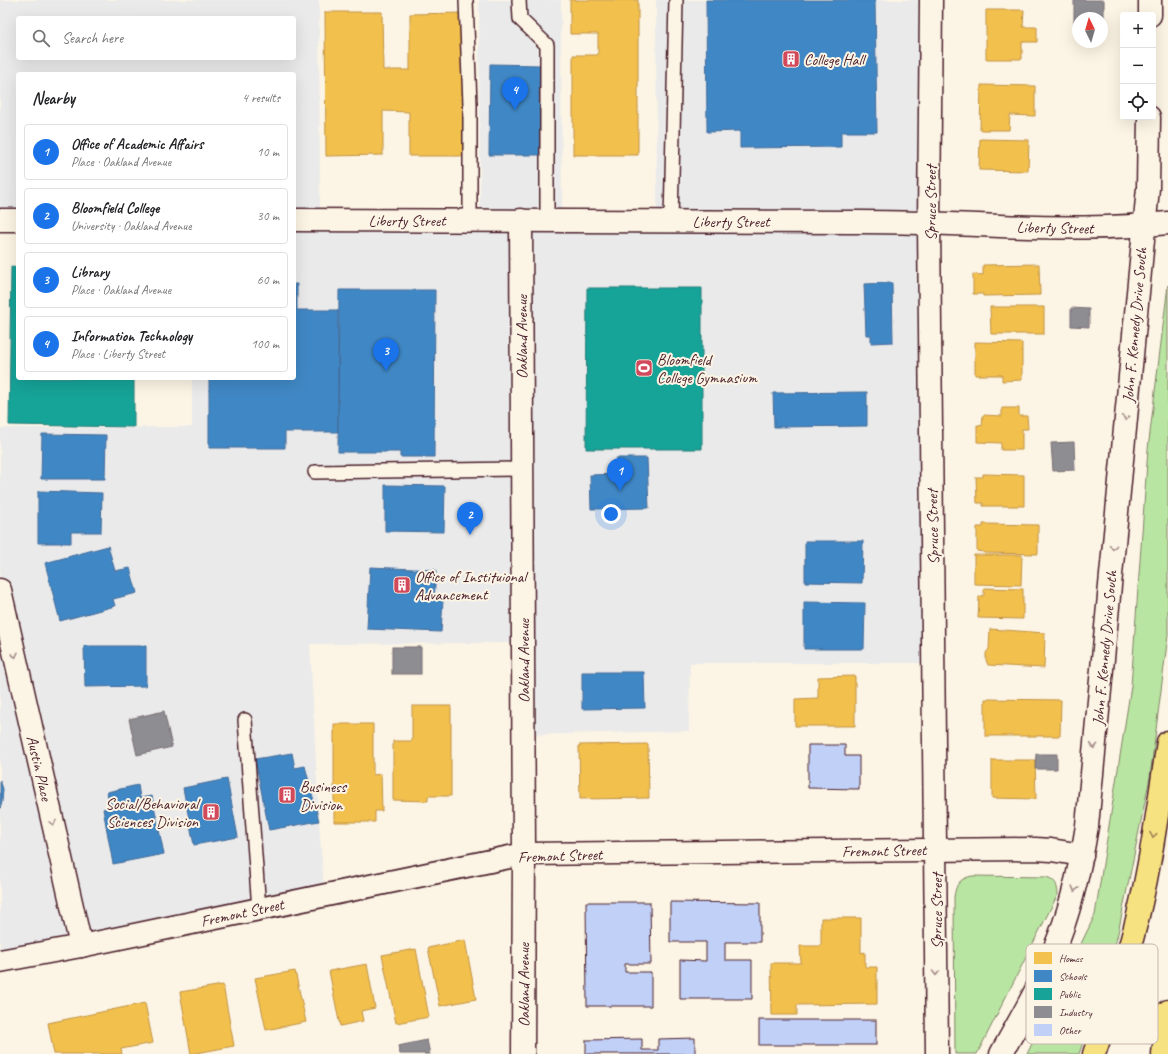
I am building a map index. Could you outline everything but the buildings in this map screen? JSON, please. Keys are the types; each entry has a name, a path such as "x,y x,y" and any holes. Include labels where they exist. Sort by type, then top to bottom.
{"highway":[{"path":"1130,944 1147,875 1168,742"},
{"path":"1163,1054 1168,1011"},
{"path":"1094,1054 1097,1044"}],"street":[{"name":"Spruce Street","path":"931,0 929,223 937,1054"},
{"path":"1150,0 1150,12"},
{"name":"John F. Kennedy Drive South","path":"1056,944 1072,901 1088,818 1148,188 1149,120"},
{"path":"0,220 16,220"},
{"name":"Liberty Street","path":"296,220 929,223 1064,228 1144,226 1168,223"},
{"name":"Oakland Avenue","path":"521,220 524,854 523,1054"},
{"name":"Austin Place","path":"0,590 81,946"},
{"name":"Fremont Street","path":"0,961 81,946 524,854 1051,850 1082,855"},
{"name":"John F. Kennedy Drive South","path":"1001,1054 1026,1007"}],"lane":[{"path":"466,0 470,105 470,220"},
{"path":"519,0 520,19 547,45 547,220"},
{"path":"671,221 676,0"},
{"path":"315,472 522,468"},
{"path":"245,720 259,908"}],"shaded area":[{"path":"0,0 319,0 320,213 296,213 296,72 16,72 16,212 0,212"},
{"path":"479,0 561,0 562,220 657,221 656,0 941,0 941,663 690,663 689,731 524,735 523,643 310,644 324,889 0,954 0,428 192,427 192,380 296,380 296,221 480,220"}],"green space":[{"path":"1168,285 1168,635 1150,777 1115,944 1081,944 1095,915 1131,686 1148,449"},
{"path":"972,876 1047,877 1056,883 1058,894 1033,944 1026,944 1026,957 977,1054 955,1054 954,897 957,885 964,879"},
{"path":"1032,1044 1082,1044 1079,1054 1027,1054"}],"place":[{"name":"College Hall","path":"791,59"},
{"name":"Information Technology","path":"515,110"},
{"name":"Bloomfield College Gymnasium","path":"644,368"},
{"name":"Library","path":"386,371"},
{"name":"Office of Academic Affairs","path":"620,491"},
{"name":"Bloomfield College","path":"470,535"},
{"name":"Office of Instituional Advancement","path":"402,585"},
{"name":"Business Division","path":"287,795"},
{"name":"Social/Behavioral Sciences Division","path":"211,812"}]}
